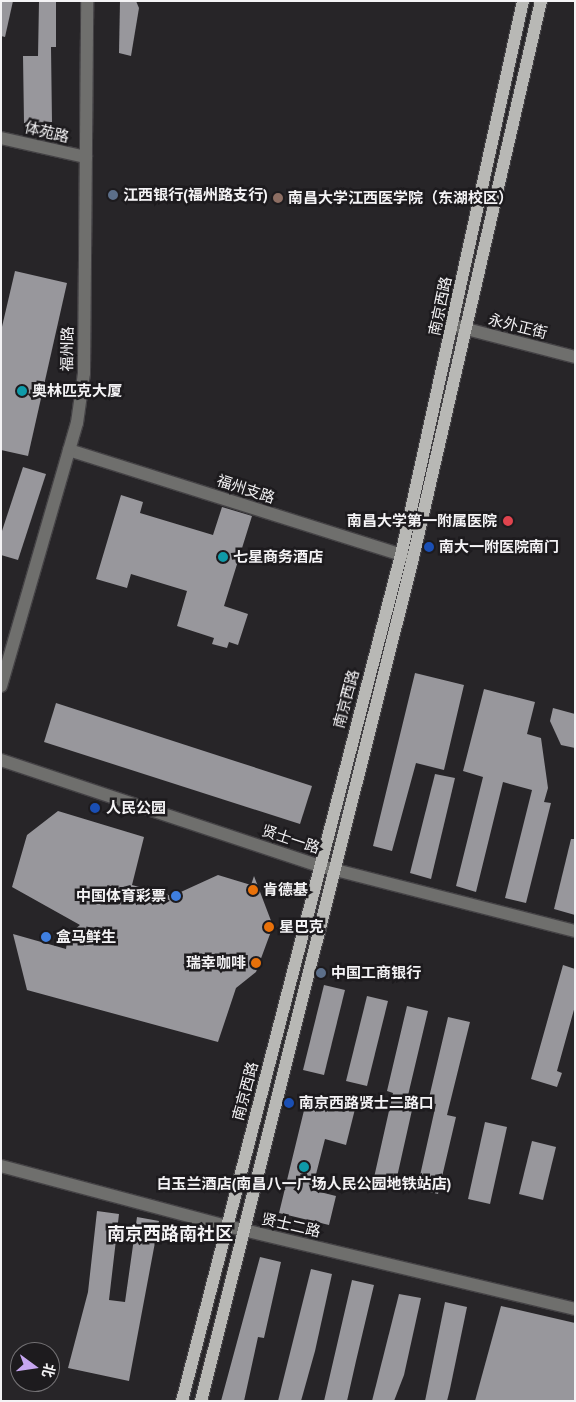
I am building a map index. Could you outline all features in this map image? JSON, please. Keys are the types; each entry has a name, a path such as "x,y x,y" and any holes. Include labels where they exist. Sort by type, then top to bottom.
{"main road":[{"name":"南京西路","path":"182,1401 401,555 523,1"},
{"name":"南京西路","path":"201,1401 414,558 468,330 541,1"}],"street":[{"name":"福州路","path":"1,686 6,654 69,450 84,373 87,1"},
{"name":"体苑路","path":"1,138 86,157"},
{"name":"永外正街","path":"452,326 575,357"},
{"name":"福州支路","path":"69,450 414,558"},
{"name":"贤士一路","path":"1,760 320,866 575,931"},
{"name":"贤士二路","path":"1,1166 227,1226 575,1309"}],"building":[{"path":"1,1 13,1 5,37 1,36"},
{"path":"39,1 56,1 56,47 51,47 52,122 24,123 23,56 38,56"},
{"path":"120,1 136,1 139,8 131,56 119,53"},
{"name":"奥林匹克大厦","path":"15,271 67,283 28,456 1,450 1,331"},
{"path":"23,467 46,474 18,560 1,555 1,534"},
{"path":"121,495 143,502 140,513 213,535 222,507 252,516 224,606 248,614 238,645 229,642 227,648 212,644 214,638 177,626 187,591 131,574 127,588 96,579"},
{"path":"415,673 464,685 444,770 416,763 392,851 373,846"},
{"path":"484,689 535,702 527,734 541,738 548,788 544,802 551,803 526,903 505,898 532,790 503,782 476,892 456,886 483,777 463,771"},
{"path":"56,703 312,786 300,824 44,742"},
{"path":"553,708 575,714 575,748 561,745 550,721"},
{"path":"435,774 455,778 431,879 410,873"},
{"path":"58,811 144,837 132,885 172,896 218,875 251,885 254,876 273,926 256,972 236,988 218,1042 27,990 13,934 66,949 68,935 80,925 12,887 27,835"},
{"path":"571,839 575,839 575,915 554,909"},
{"path":"563,965 575,969 575,1006 557,1071 562,1073 557,1087 531,1079"},
{"path":"324,985 345,990 324,1075 303,1070"},
{"path":"367,996 388,1001 367,1086 346,1081"},
{"path":"407,1006 428,1011 405,1108 412,1110 395,1186 373,1182 393,1093 387,1091"},
{"path":"448,1017 470,1022 447,1115 456,1117 438,1194 417,1189 436,1104 428,1102"},
{"name":"白玉兰酒店(南昌八一广场人民公园地铁站店)","path":"307,1098 355,1109 346,1145 325,1139 312,1190 336,1196 329,1225 279,1213"},
{"path":"485,1122 507,1127 490,1204 468,1199"},
{"path":"532,1141 556,1147 543,1200 519,1194"},
{"path":"97,1211 119,1214 109,1300 125,1302 137,1217 159,1221 129,1381 68,1368 88,1292"},
{"path":"260,1257 281,1262 264,1338 258,1337 244,1401 221,1401"},
{"path":"311,1269 332,1274 315,1351 301,1401 278,1401"},
{"path":"352,1280 374,1285 347,1401 324,1401"},
{"path":"399,1294 421,1298 404,1375 394,1401 372,1401"},
{"path":"445,1302 467,1307 447,1401 425,1401"},
{"path":"501,1306 575,1323 575,1401 475,1401"}],"place":[{"name":"江西银行(福州路支行)","path":"113,195"},
{"name":"南昌大学江西医学院（东湖校区）","path":"278,198"},
{"name":"奥林匹克大厦","path":"22,391"},
{"name":"南昌大学第一附属医院","path":"508,521"},
{"name":"南大一附医院南门","path":"429,547"},
{"name":"七星商务酒店","path":"223,557"},
{"name":"人民公园","path":"95,808"},
{"name":"肯德基","path":"253,890"},
{"name":"中国体育彩票","path":"176,896"},
{"name":"星巴克","path":"269,927"},
{"name":"盒马鲜生","path":"46,937"},
{"name":"瑞幸咖啡","path":"256,963"},
{"name":"中国工商银行","path":"321,973"},
{"name":"南京西路贤士二路口","path":"289,1103"},
{"name":"白玉兰酒店(南昌八一广场人民公园地铁站店)","path":"304,1167"}],"district":[{"name":"南京西路南社区","path":"170,1234"}]}
